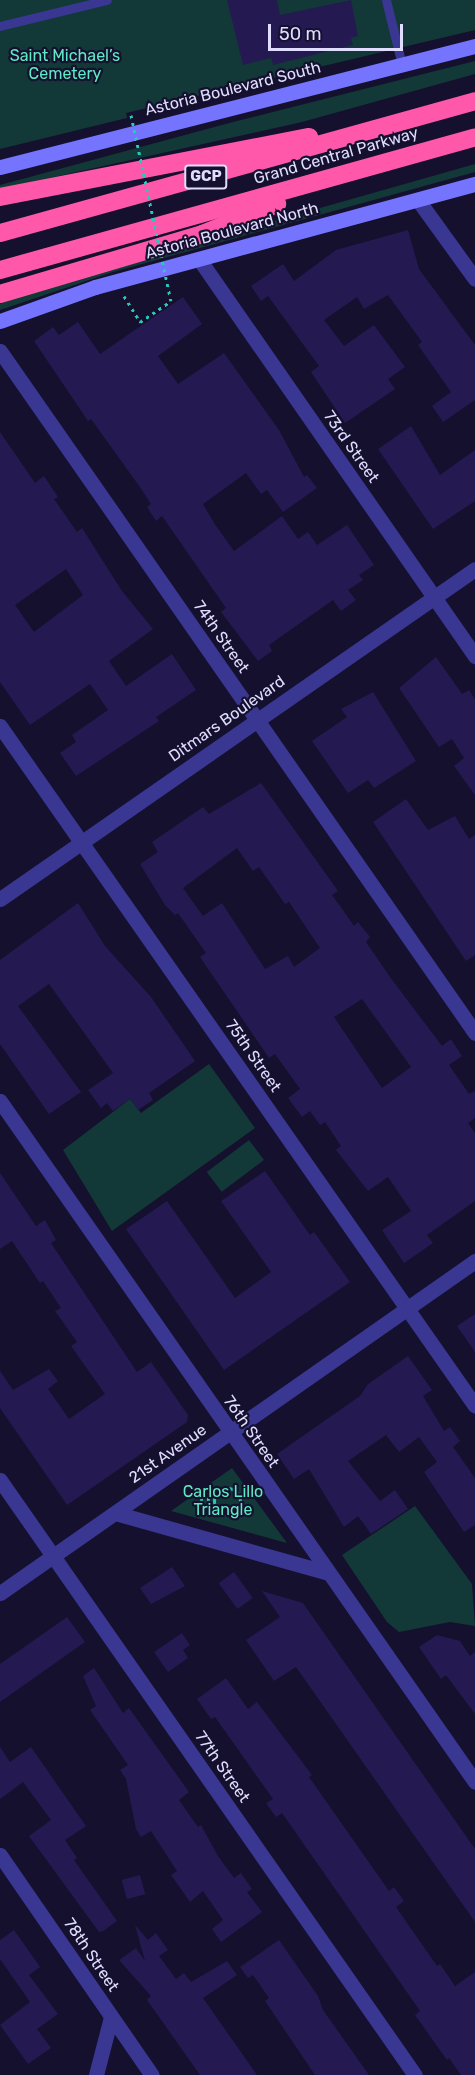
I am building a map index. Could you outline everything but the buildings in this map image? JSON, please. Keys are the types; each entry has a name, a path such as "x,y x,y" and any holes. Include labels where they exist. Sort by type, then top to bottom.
{"highway":[{"name":"Grand Central Parkway","path":"0,234 475,101"},
{"path":"0,197 204,156 411,120"},
{"name":"Grand Central Parkway","path":"0,270 475,137"},
{"path":"0,294 202,234 359,171"}],"main road":[{"name":"Astoria Boulevard South","path":"0,167 475,46"},
{"name":"Astoria Boulevard North","path":"0,321 116,281 475,184"}],"street":[{"path":"418,200 475,279"},
{"name":"73rd Street","path":"199,259 475,656"},
{"name":"74th Street","path":"0,351 475,1033"},
{"name":"Ditmars Boulevard","path":"0,899 475,569"},
{"name":"75th Street","path":"0,726 475,1406"},
{"name":"76th Street","path":"0,1101 475,1782"},
{"name":"21st Avenue","path":"0,1593 475,1262"},
{"name":"77th Street","path":"0,1480 415,2075"},
{"path":"115,1513 329,1573"},
{"name":"78th Street","path":"0,1855 152,2075"},
{"path":"96,2075 111,2017"}],"lane":[{"path":"0,26 106,0"},
{"path":"386,0 402,65"}],"path":[{"path":"116,281 140,322 171,302 131,115"},
{"path":"232,1489 238,1495 239,1504 234,1511 223,1513 216,1509 214,1499 219,1491 232,1489"},
{"path":"196,1493 200,1499 214,1499"}],"green space":[{"name":"Saint Michael’s Cemetery","path":"0,0 475,0 475,30 126,113 127,118 0,149"},
{"path":"475,61 475,74 302,122 0,189 0,185 233,122"},
{"path":"475,164 475,172 113,272 0,310 0,304 46,286"},
{"path":"209,1064 255,1128 112,1231 63,1150 130,1099 141,1113"},
{"path":"249,1140 264,1160 222,1192 207,1172"},
{"name":"Carlos Lillo Triangle","path":"232,1468 287,1543 171,1511"},
{"path":"415,1506 472,1584 475,1626 450,1622 399,1632 387,1622 342,1555"}]}
